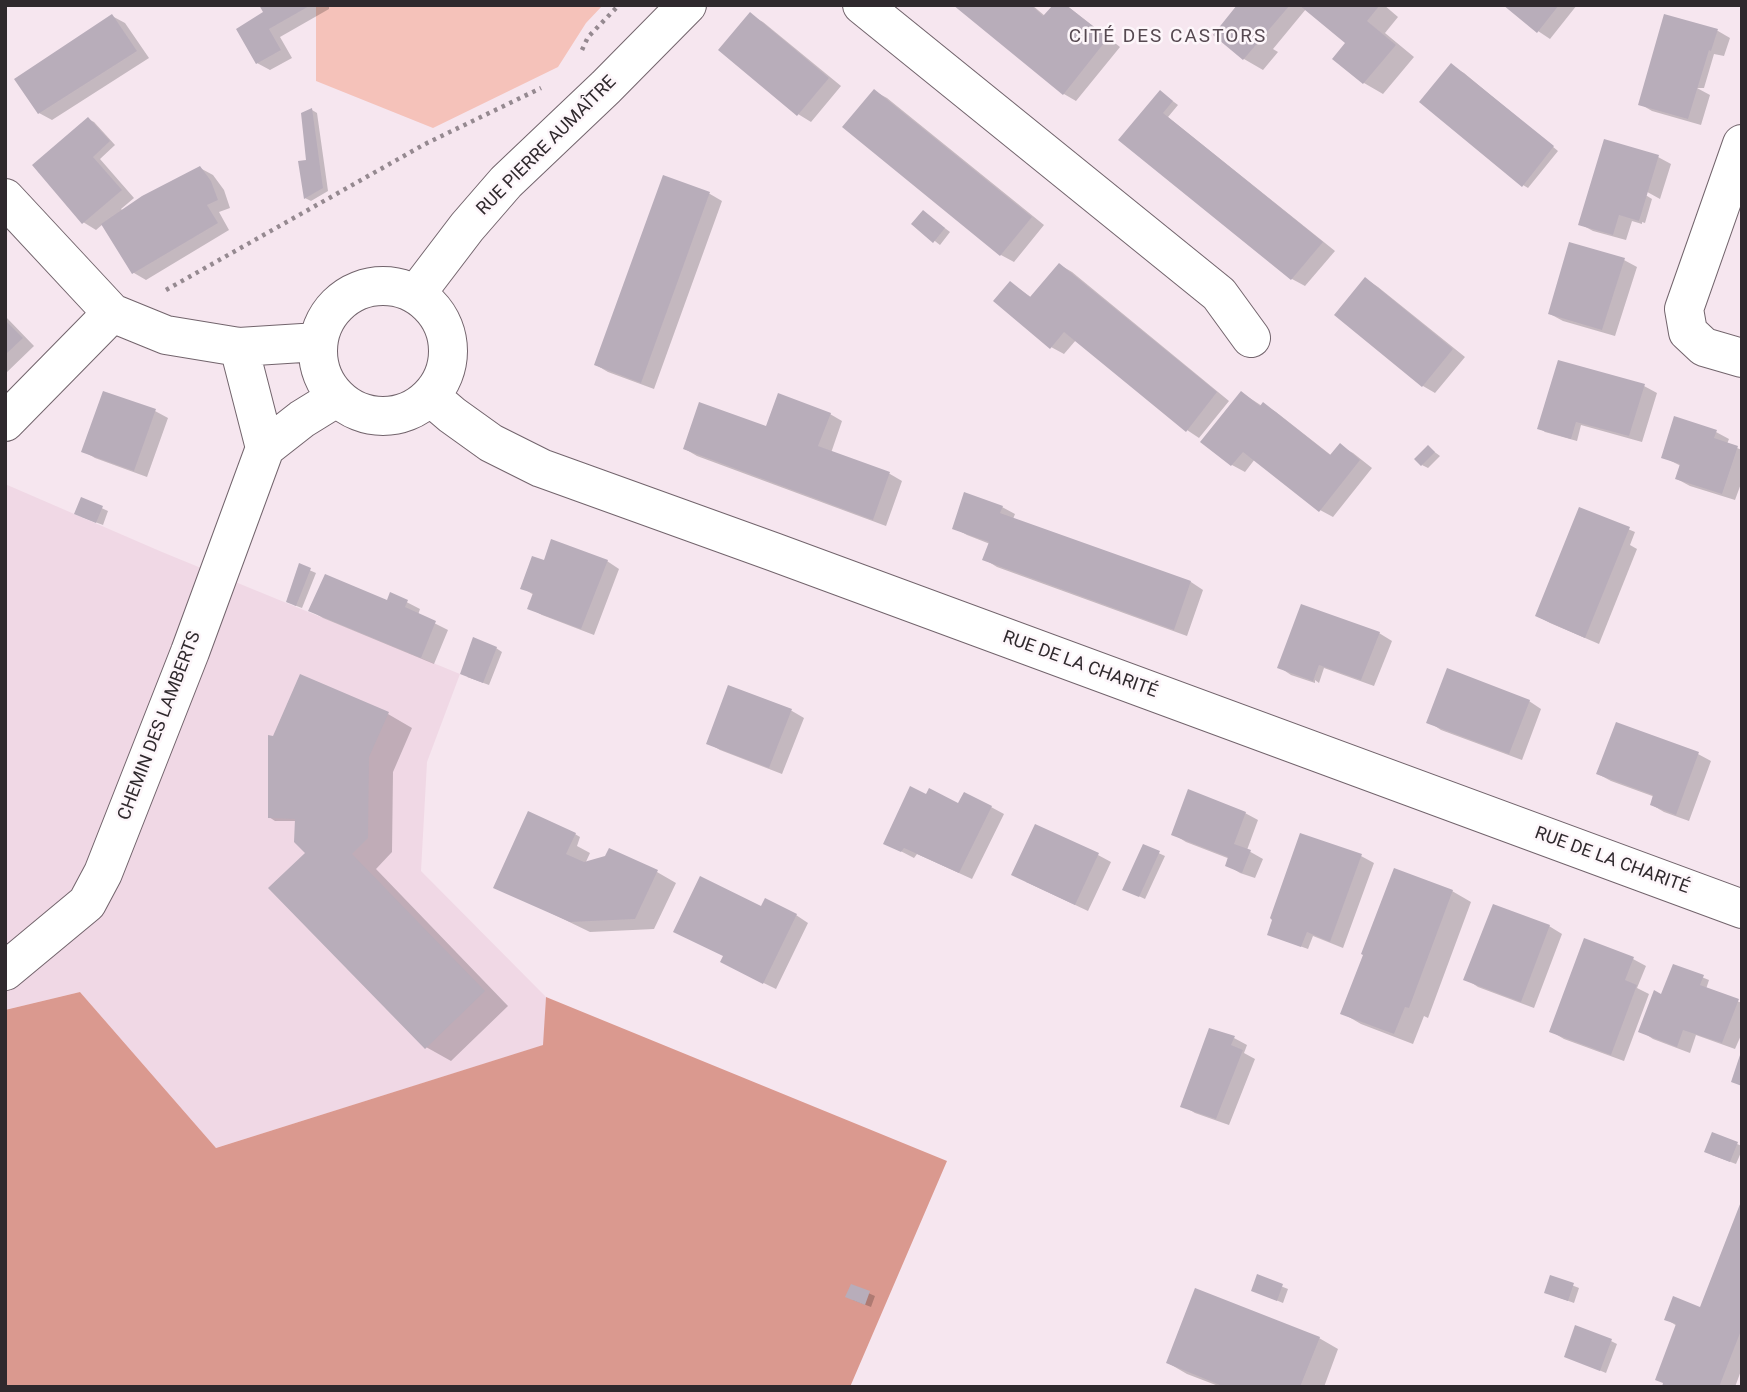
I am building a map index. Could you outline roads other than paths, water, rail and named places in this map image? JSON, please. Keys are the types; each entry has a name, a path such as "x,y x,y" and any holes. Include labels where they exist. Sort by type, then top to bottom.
{"street":[{"name":"RUE PIERRE AUMAÎTRE","path":"416,294 506,181 598,95 687,5"},
{"path":"862,5 1219,294 1251,338"},
{"path":"1742,144 1684,309 1688,332 1704,347 1742,358"},
{"path":"5,198 116,314 166,335 239,347 318,342"},
{"path":"381,285 399,287 416,294 437,315 448,342 448,362 442,380 431,397 415,410 394,416 373,417 353,410 336,398 324,381 318,362 318,342 323,324 333,309 346,297 363,289 381,285"},
{"path":"5,422 116,314"},
{"path":"239,347 265,448 302,419 336,398"},
{"name":"RUE DE LA CHARITÉ","path":"431,397 491,443 541,468 1742,909"},
{"name":"CHEMIN DES LAMBERTS","path":"5,971 86,903 103,873 190,652 265,448"}],"district":[{"name":"CITÉ DES CASTORS","path":"1168,37"}]}
